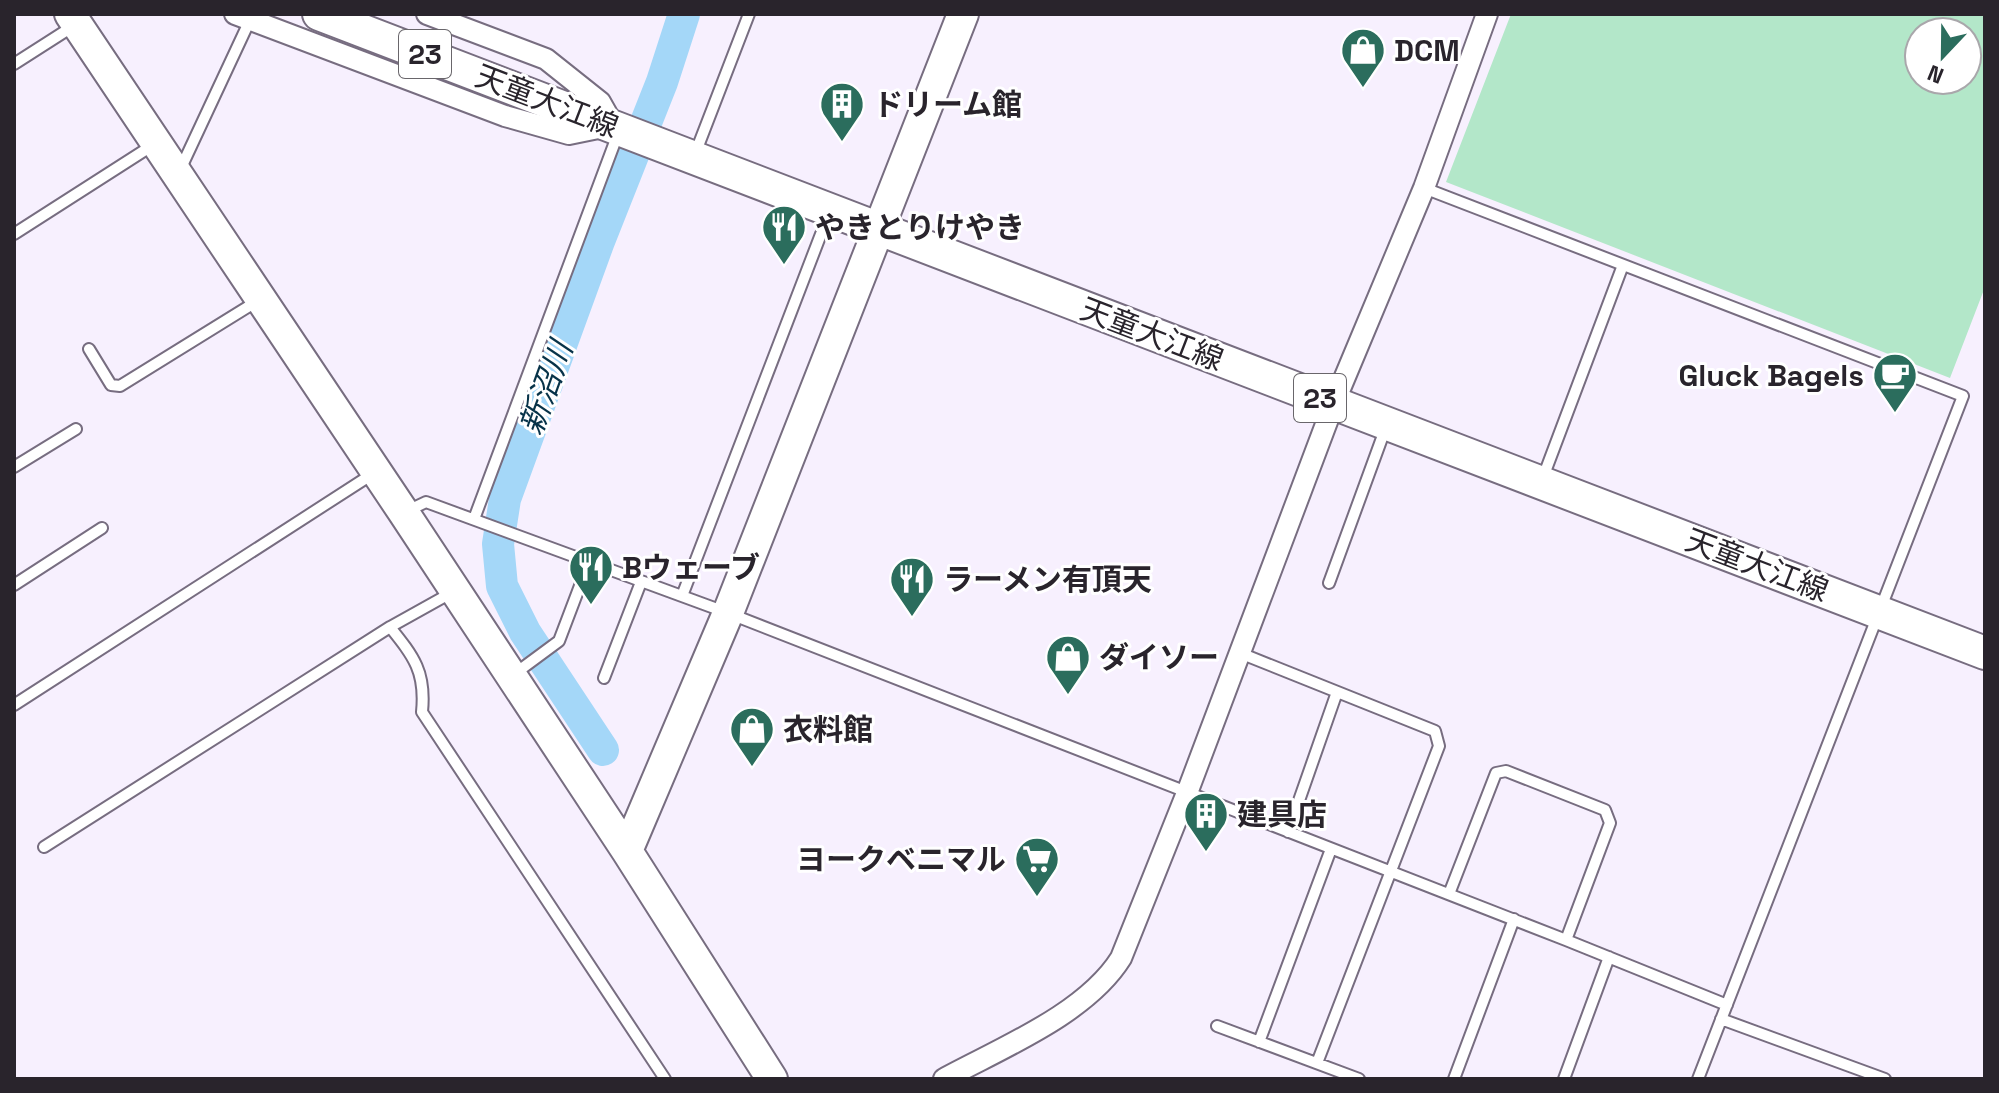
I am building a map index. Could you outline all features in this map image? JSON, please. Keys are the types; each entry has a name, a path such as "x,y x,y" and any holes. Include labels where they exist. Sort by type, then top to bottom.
{"main road":[{"name":"天童大江線","path":"319,14 1985,653"}],"street":[{"path":"427,14 546,59 600,102 629,132"},
{"path":"627,851 728,613 963,14"},
{"path":"944,1079 1085,999 1110,976 1121,958 1187,793 1334,403 1424,188 1487,14"},
{"path":"242,17 505,116 569,134 629,132"},
{"path":"73,19 454,591 520,670 627,851 772,1079"}],"lane":[{"path":"695,156 749,14"},
{"path":"177,176 242,17"},
{"path":"14,64 73,19"},
{"path":"474,519 629,132"},
{"path":"14,234 155,144"},
{"path":"1424,188 1963,396 1698,1079"},
{"path":"682,596 821,234"},
{"path":"1541,482 1623,265"},
{"path":"89,349 111,385 120,386 260,299"},
{"path":"1329,583 1387,424"},
{"path":"14,467 76,429"},
{"path":"15,700 376,472"},
{"path":"404,513 426,502 486,523 728,613 1727,1005"},
{"path":"14,585 102,528"},
{"path":"520,670 559,641 589,562"},
{"path":"604,678 641,582"},
{"path":"44,847 390,627 454,591"},
{"path":"390,627 410,651 421,672 424,693 422,712 665,1079"},
{"path":"1240,653 1435,731 1439,746 1317,1063"},
{"path":"1288,832 1337,692"},
{"path":"1449,894 1496,773 1506,771 1605,810 1610,823 1566,940"},
{"path":"1259,1042 1331,849"},
{"path":"1454,1079 1514,919"},
{"path":"1564,1079 1609,957"},
{"path":"1721,1019 1885,1079"},
{"path":"1217,1026 1359,1079"}],"green space":[{"path":"1511,14 1985,14 1985,287 1950,378 1446,182"}],"waterway":[{"name":"新沼川","path":"603,750 525,632 502,586 498,544 505,499 599,241 662,82 684,14"}],"place":[{"name":"DCM","path":"1363,89"},
{"name":"ドリーム館","path":"842,143"},
{"name":"やきとりけやき","path":"784,266"},
{"name":"Gluck Bagels","path":"1895,414"},
{"name":"Bウェーブ","path":"591,606"},
{"name":"ラーメン有頂天","path":"912,618"},
{"name":"ダイソー","path":"1068,696"},
{"name":"衣料館","path":"752,768"},
{"name":"建具店","path":"1206,853"},
{"name":"ヨークベニマル","path":"1037,898"}]}
